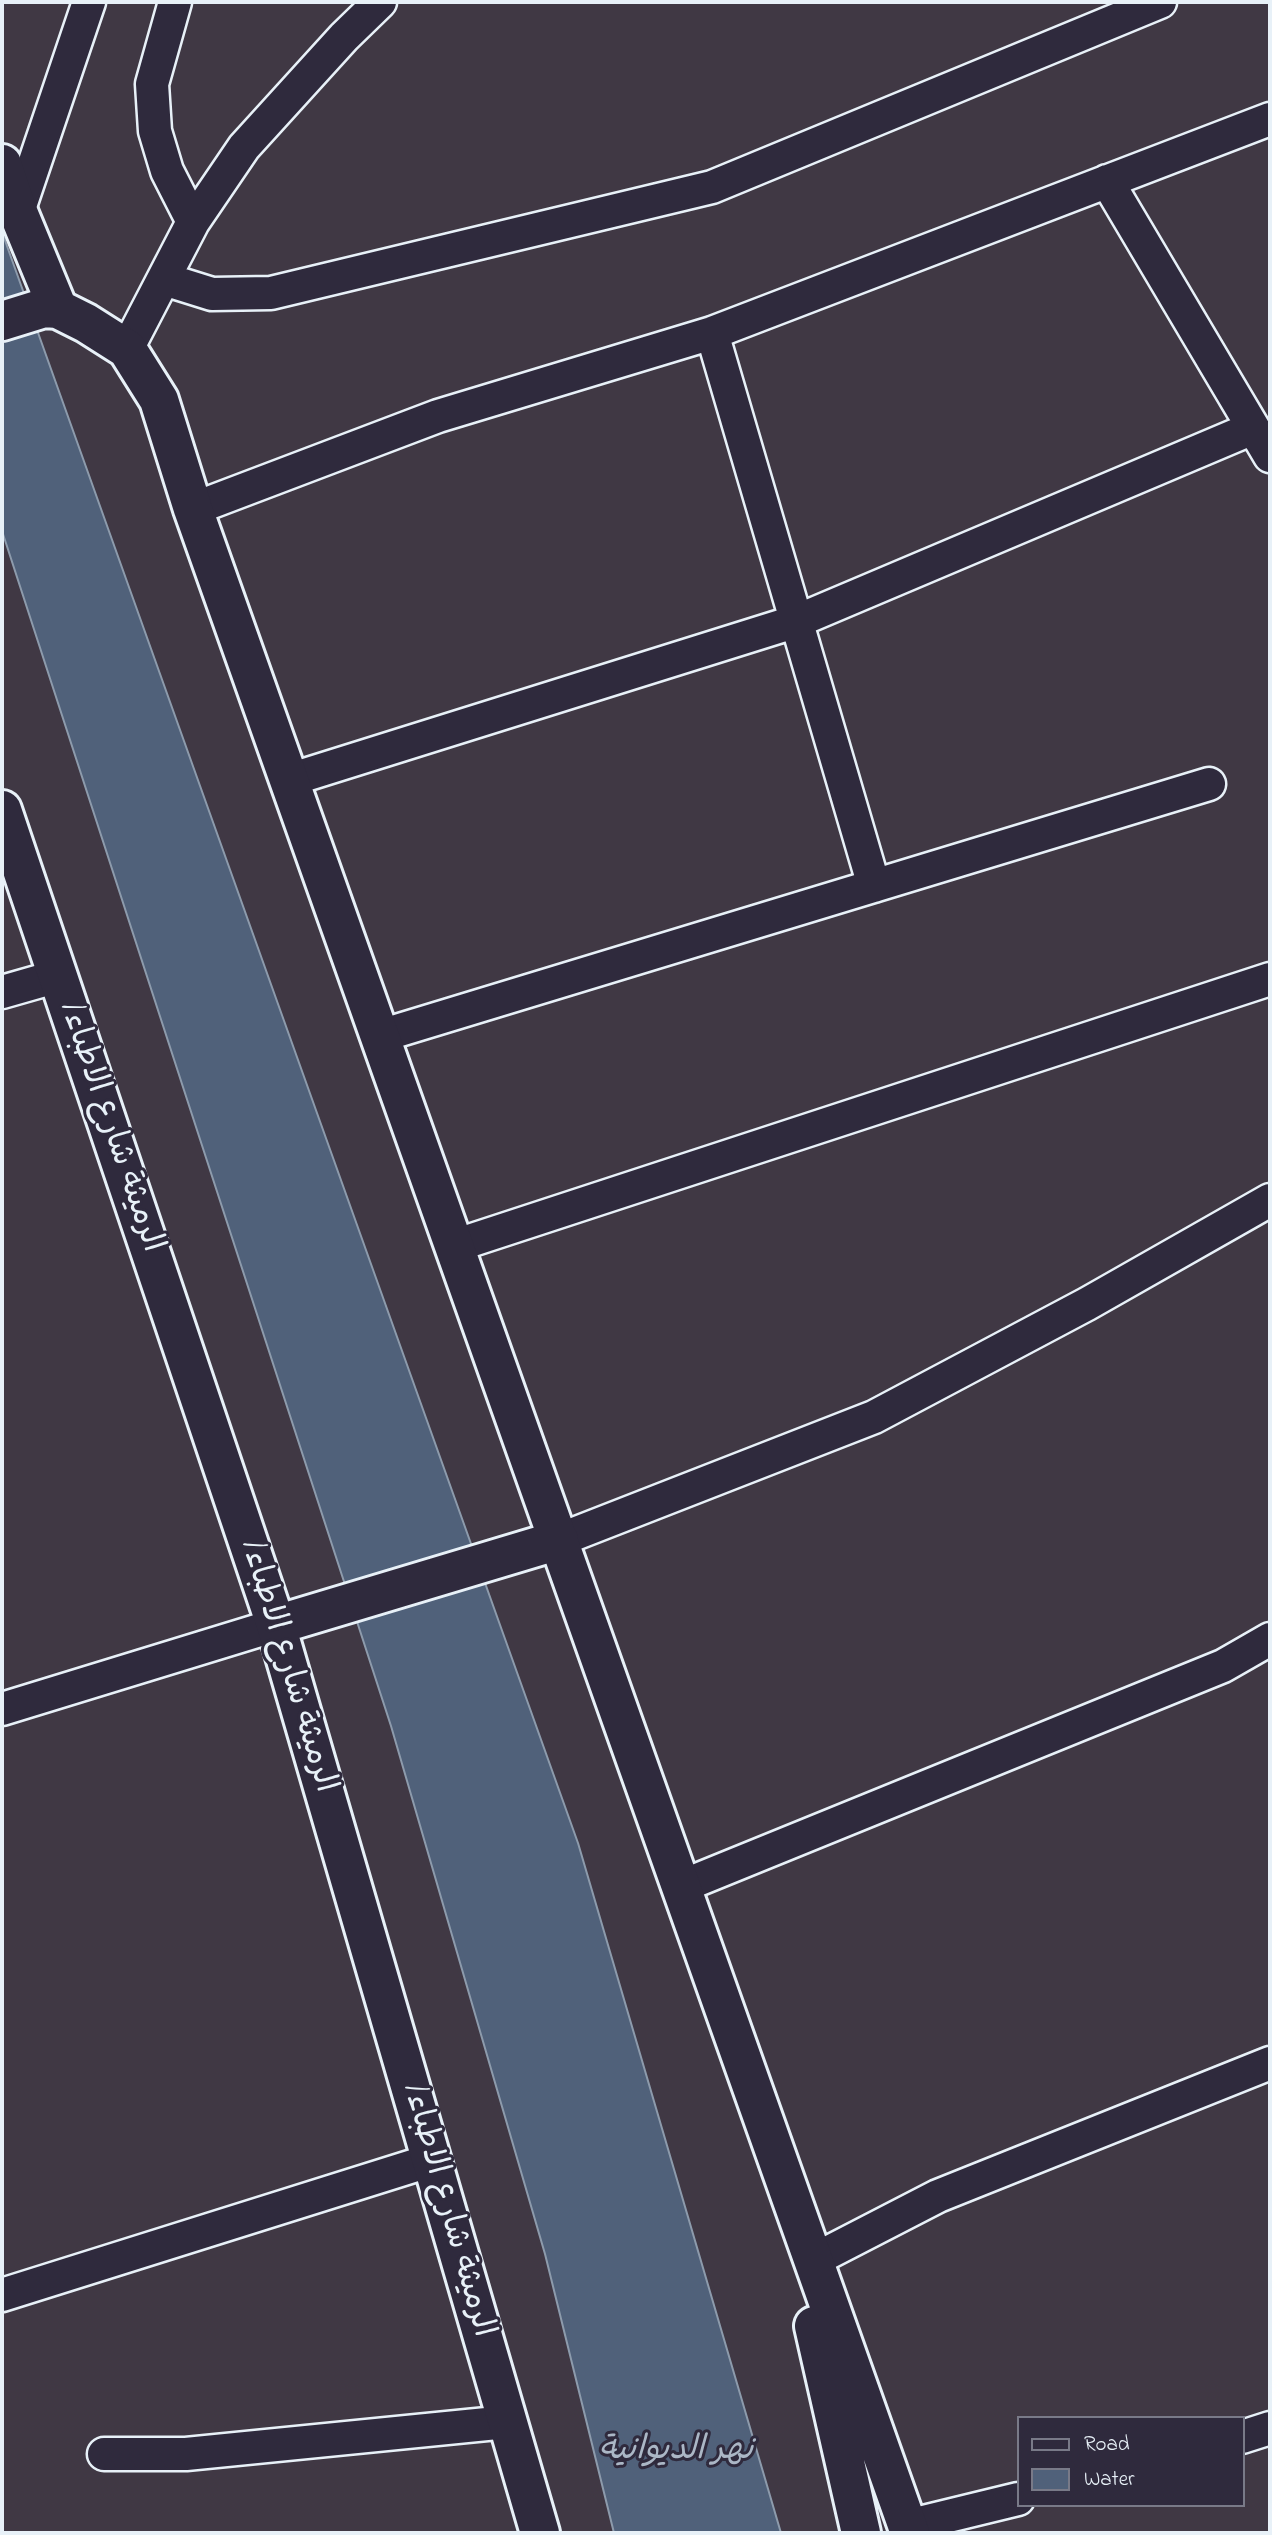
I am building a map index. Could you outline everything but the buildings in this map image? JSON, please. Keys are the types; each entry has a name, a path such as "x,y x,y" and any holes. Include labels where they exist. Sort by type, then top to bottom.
{"main road":[{"path":"2,164 51,308"},
{"path":"2,321 51,308 86,323 127,349 159,400 193,509 909,2530"},
{"name":"/الرميثة شارع الاطباء","path":"2,810 276,1625 540,2533"},
{"path":"276,1625 559,1540"},
{"path":"774,2149 861,2533"}],"street":[{"path":"18,212 89,2"},
{"path":"175,2 152,84 155,131 167,171 193,222"},
{"path":"127,349 193,222 244,147 344,37 380,2"},
{"path":"164,279 212,295 271,293 712,187 1160,2"},
{"path":"193,509 438,416 712,332 1270,119"},
{"path":"1107,181 1270,456"},
{"path":"712,332 874,886"},
{"path":"289,780 797,621 1253,428"},
{"path":"380,1036 1209,784"},
{"path":"2,992 58,976"},
{"path":"454,1246 1270,979"},
{"path":"559,1540 874,1417 1087,1304 1270,1200"},
{"path":"2,1709 276,1625"},
{"path":"680,1887 1223,1665 1270,1639"},
{"path":"812,2261 938,2196 1270,2063"},
{"path":"2,2295 432,2160"},
{"path":"104,2454 186,2454 507,2421"},
{"path":"1244,2436 1270,2428"},
{"path":"909,2530 1016,2500"}],"water":[{"name":"نهر الديوانية","path":"2,232 578,1843 781,2533 614,2533 545,2254 391,1726 2,531"}]}
